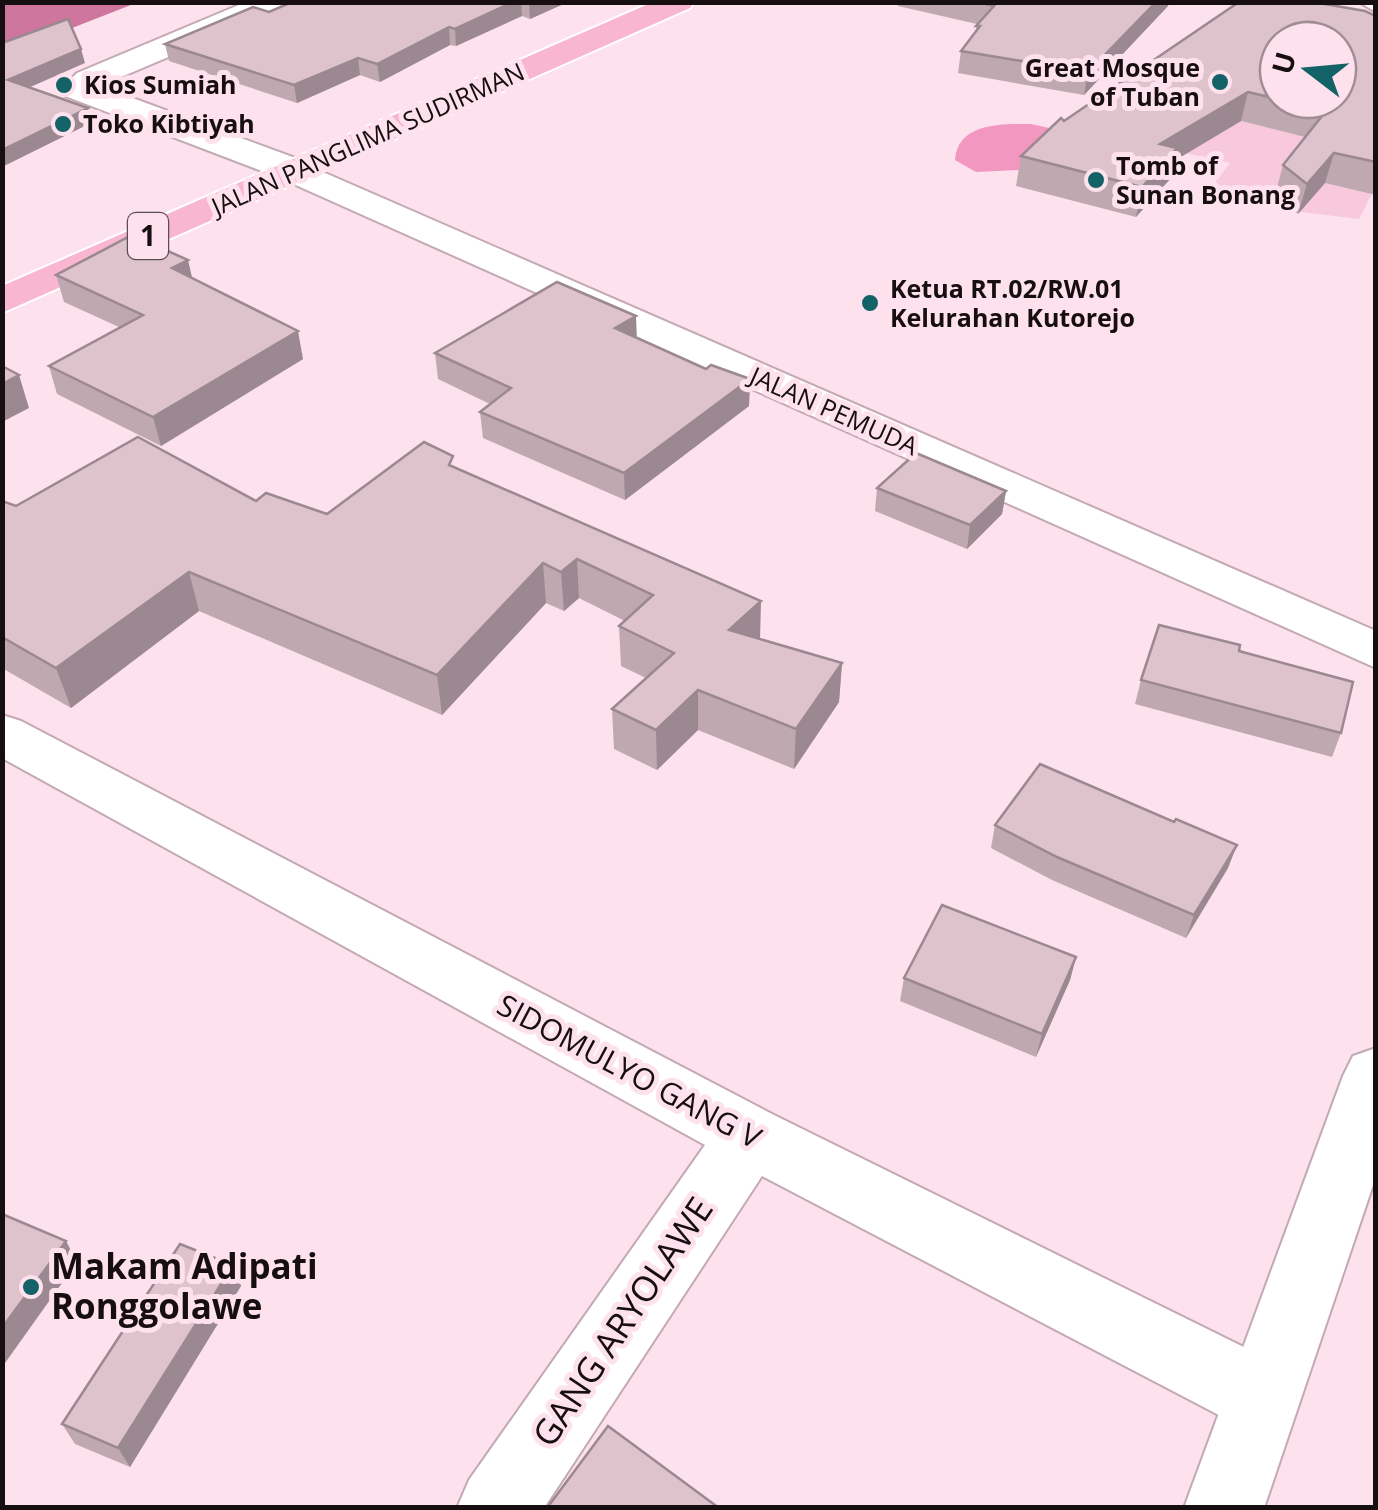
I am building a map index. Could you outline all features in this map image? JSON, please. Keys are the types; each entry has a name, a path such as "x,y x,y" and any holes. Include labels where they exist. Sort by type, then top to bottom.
{"highway":[{"name":"JALAN PANGLIMA SUDIRMAN","path":"2,301 679,2"}],"street":[{"name":"JALAN PEMUDA","path":"272,2 88,80 77,89 293,170 1376,651"},
{"name":"SIDOMULYO GANG V","path":"2,734 750,1136 1262,1398"},
{"path":"1224,1508 1376,1076"},
{"name":"GANG ARYOLAWE","path":"496,1508 750,1136"}],"shaded area":[{"path":"3,3 136,3 3,55"},
{"path":"1206,112 1293,134 1299,128 1340,186 1372,194 1359,219 1293,211 1211,188 1230,163 1126,140"},
{"path":"995,125 1049,128 1052,134 1019,170 976,172 955,160 964,138 973,132"}],"building":[{"path":"292,2 513,2 455,29 449,27 377,64 358,58 294,85 165,44 253,7 269,12"},
{"path":"978,2 1156,2 1088,72 961,51 994,6"},
{"path":"1239,2 1313,2 1376,16 1376,162 1334,153 1307,184 1283,165 1319,120 1358,120 1358,20 1258,20 1258,94 1248,92 1160,144 1177,148 1142,187 1021,156 1061,118 1064,121"},
{"path":"68,19 81,49 8,80 88,108 2,150 2,43"},
{"path":"132,235 188,260 172,268 298,331 153,417 49,366 143,315 56,275"},
{"path":"557,282 636,316 615,328 706,369 711,365 750,379 624,473 480,412 511,388 435,353"},
{"path":"2,366 19,375 2,384"},
{"path":"138,437 256,501 266,493 327,514 424,442 453,456 449,465 761,601 729,630 842,663 796,729 698,690 656,730 612,709 674,653 619,626 653,595 577,559 561,572 543,563 437,675 189,572 56,668 2,637 2,501 16,506"},
{"path":"916,453 1006,491 970,525 877,488"},
{"path":"1159,625 1240,645 1239,651 1353,682 1341,733 1141,680"},
{"path":"1040,764 1237,845 1194,915 1057,857 995,825"},
{"path":"942,905 1076,957 1042,1034 904,978"},
{"path":"2,1214 66,1241 2,1328"},
{"path":"180,1244 233,1265 118,1448 62,1424"},
{"path":"608,1426 719,1508 547,1508"}],"place":[{"name":"Great Mosque of Tuban","path":"1220,82"},
{"name":"Kios Sumiah","path":"64,85"},
{"name":"Toko Kibtiyah","path":"63,124"},
{"name":"Tomb of Sunan Bonang","path":"1096,180"},
{"name":"Ketua RT.02/RW.01 Kelurahan Kutorejo","path":"870,303"},
{"name":"Makam Adipati Ronggolawe","path":"31,1287"}]}
